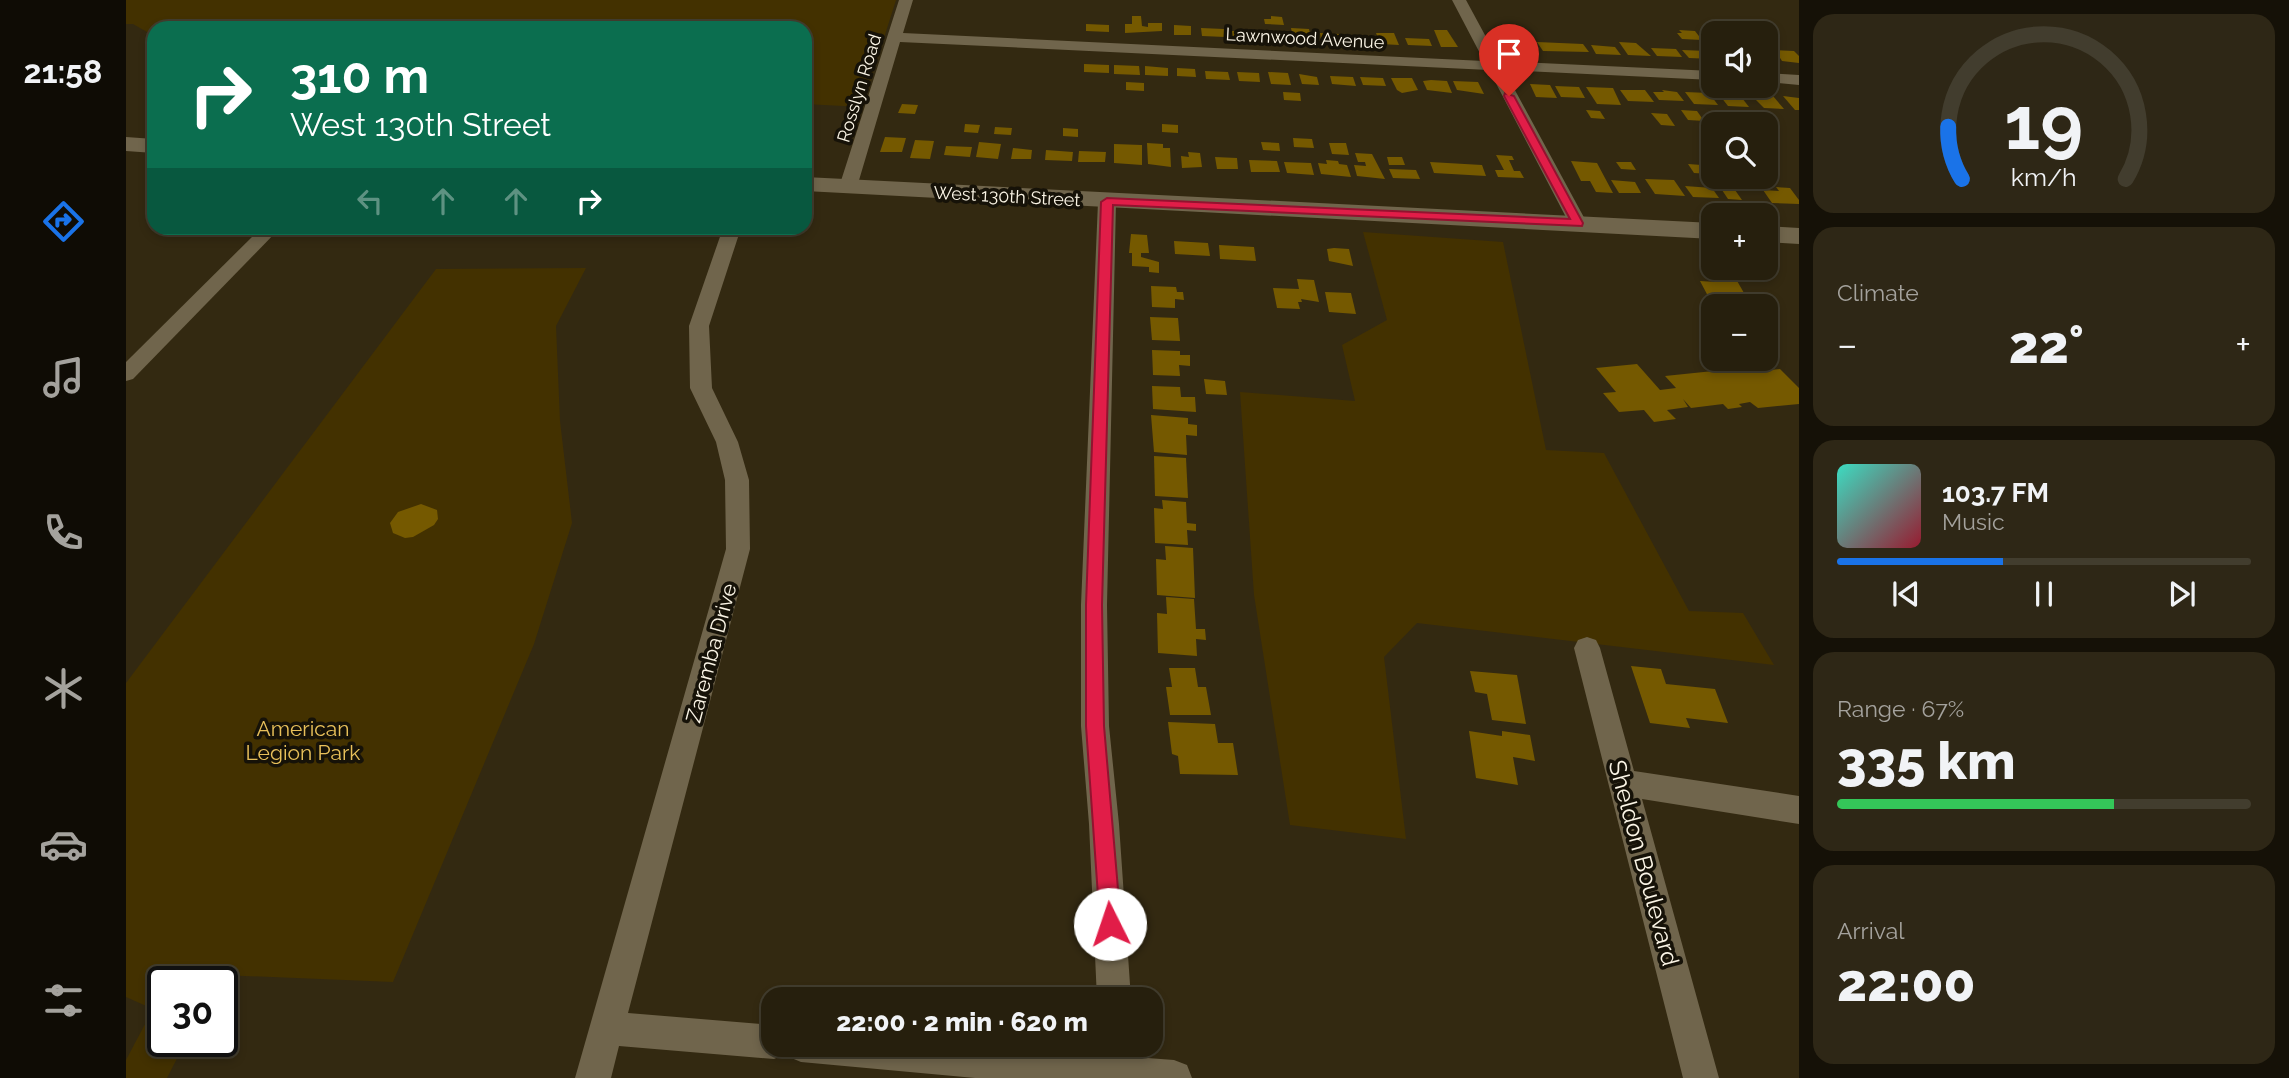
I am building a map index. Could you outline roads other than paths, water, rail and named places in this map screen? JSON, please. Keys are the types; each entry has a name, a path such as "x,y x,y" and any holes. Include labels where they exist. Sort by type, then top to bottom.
{"main road":[{"path":"126,144 147,146"},
{"name":"West 130th Street","path":"812,184 1107,202 1701,230"},
{"path":"1778,235 1799,236"}],"street":[{"name":"Rosslyn Road","path":"848,187 906,0"},
{"path":"1459,0 1578,223"},
{"name":"Lawnwood Avenue","path":"895,37 1701,75"},
{"path":"1778,79 1799,80"},
{"path":"1107,202 1094,605 1095,699 1113,987"},
{"path":"126,374 264,235"},
{"name":"Zaremba Drive","path":"593,1078 738,549 737,480 727,442 701,388 699,326 730,235"},
{"name":"Sheldon Boulevard","path":"1587,648 1701,1078"},
{"path":"1623,783 1799,810"},
{"path":"607,1028 761,1041"},
{"path":"991,1057 1117,1065 1174,1078"}],"park label":[{"name":"American Legion Park","path":"303,740"}]}
